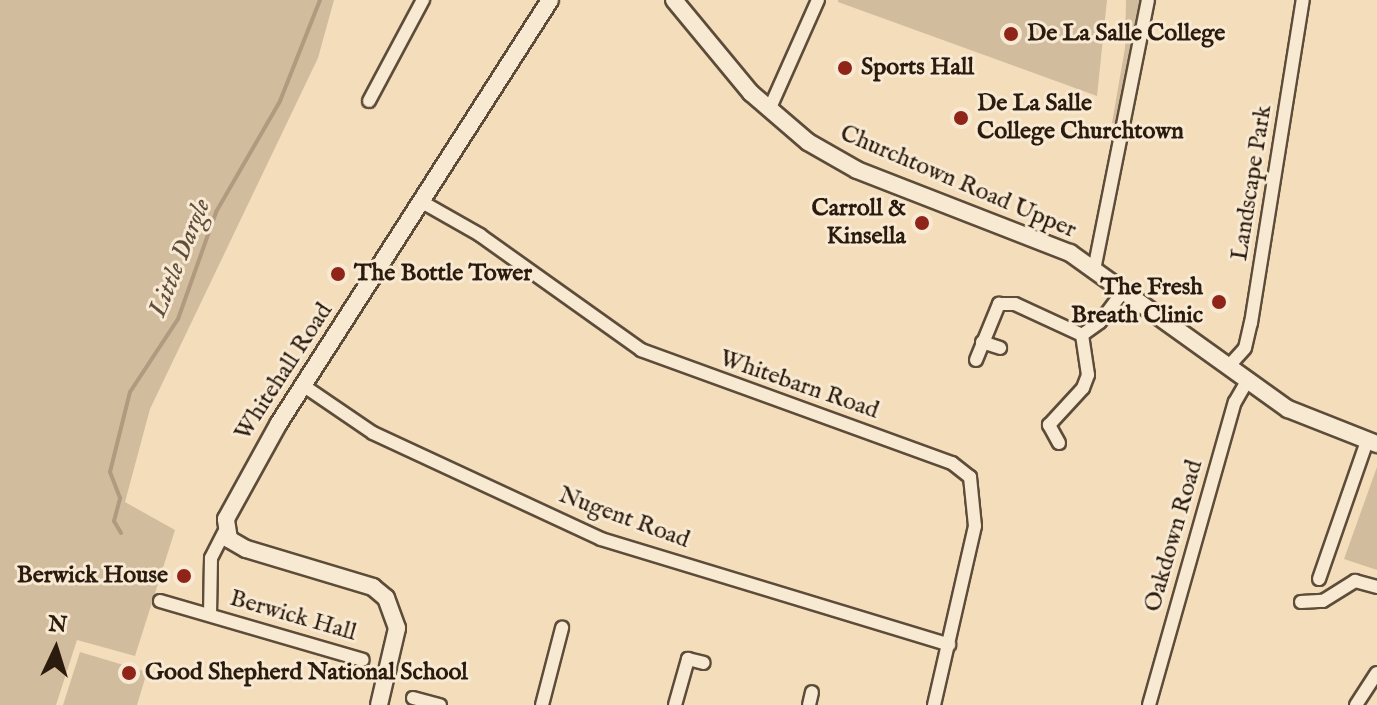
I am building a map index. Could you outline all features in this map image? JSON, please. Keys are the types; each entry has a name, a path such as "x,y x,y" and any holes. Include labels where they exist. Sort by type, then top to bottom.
{"street":[{"path":"369,101 423,0"},
{"name":"Whitehall Road","path":"226,528 230,504 550,0"},
{"name":"Churchtown Road Upper","path":"674,0 769,110 808,142 857,170 1022,231 1124,290 1288,409 1372,442"},
{"path":"769,110 818,0"},
{"path":"1094,270 1148,0"},
{"name":"Landscape Park","path":"1228,367 1245,348 1251,323 1303,0"},
{"name":"Whitebarn Road","path":"422,202 480,235 641,350 952,463 970,477 975,526 934,705"},
{"path":"1082,335 1100,322 1124,290"},
{"path":"976,360 994,310 1005,302 1082,335"},
{"path":"1059,443 1049,425 1083,388 1088,375 1082,335"},
{"path":"982,342 1000,348"},
{"name":"Oakdown Road","path":"1149,705 1235,402 1247,381"},
{"name":"Nugent Road","path":"304,386 373,433 601,539 949,645"},
{"path":"1319,579 1372,442"},
{"path":"226,528 229,539 246,549 373,587 386,598 397,628 379,705"},
{"name":"Berwick Hall","path":"210,615 211,558 226,528"},
{"path":"1301,602 1323,601 1355,581 1377,587"},
{"name":"Berwick Hall","path":"160,601 363,660"},
{"path":"542,705 562,628"},
{"path":"675,705 688,659 704,663"},
{"path":"1356,705 1377,673"},
{"path":"413,698 434,704"}],"shaded area":[{"path":"0,0 334,0 318,58 150,409 125,502 175,530 135,656 77,640 56,705 0,705"},
{"path":"1107,0 1097,96 838,2"},
{"path":"1126,0 1142,0 1120,124 1112,123 1125,48"},
{"path":"1377,467 1377,570 1344,559"},
{"path":"80,652 147,672 137,705 63,705"}],"waterway":[{"name":"Little Dargle","path":"121,533 114,521 120,498 110,472 130,392 178,319 216,212 280,101 320,0"}],"place":[{"name":"De La Salle College","path":"1011,34"},
{"name":"Sports Hall","path":"845,68"},
{"name":"De La Salle College Churchtown","path":"961,118"},
{"name":"Carroll & Kinsella","path":"922,223"},
{"name":"The Bottle Tower","path":"338,274"},
{"name":"The Fresh Breath Clinic","path":"1219,302"},
{"name":"Berwick House","path":"184,576"},
{"name":"Good Shepherd National School","path":"129,673"}]}
